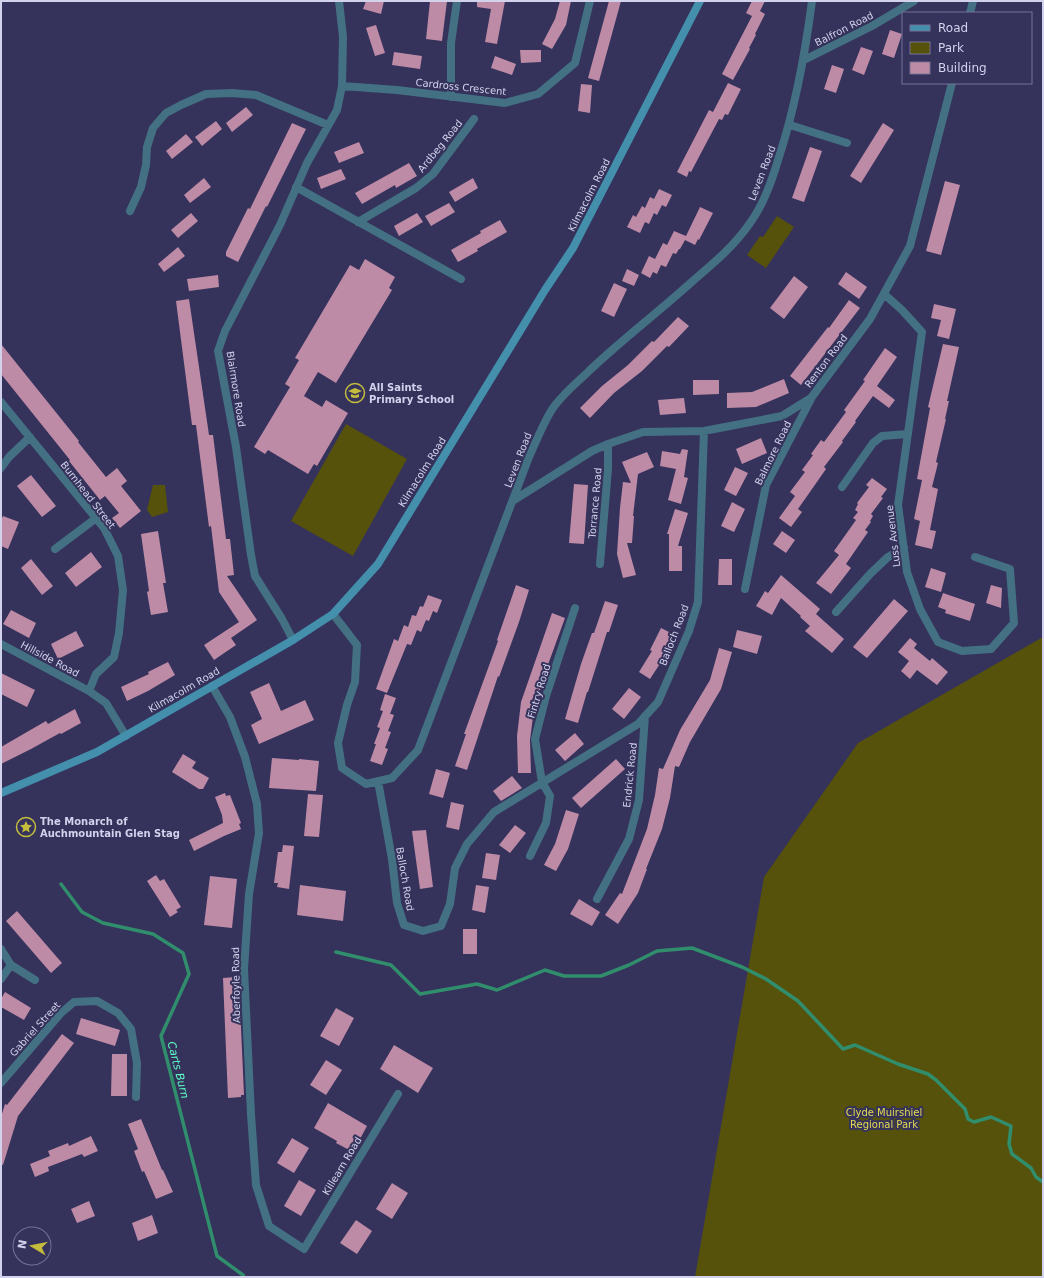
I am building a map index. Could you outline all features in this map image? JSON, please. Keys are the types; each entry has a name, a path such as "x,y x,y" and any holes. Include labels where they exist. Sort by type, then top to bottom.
{"main road":[{"name":"Kilmacolm Road","path":"1,794 97,752 292,640 333,614 378,564 573,248 700,1"}],"street":[{"name":"Blairmore Road","path":"292,640 282,619 254,576 236,447 218,351 225,331 280,224 307,163 337,110 342,86 343,36 339,1"},
{"path":"451,97 451,43 457,1"},
{"name":"Cardross Crescent","path":"342,86 397,90 505,103 538,94 575,63 590,1"},
{"name":"Leven Road","path":"333,614 357,645 355,682 346,705 338,744 342,768 366,784 392,778 418,750 529,458 551,411 562,397 611,350 652,318 726,253 750,224 757,213 771,182 790,125 804,60 812,1"},
{"name":"Balfron Road","path":"804,60 872,26 914,1"},
{"path":"970,12 973,1"},
{"name":"Renton Road","path":"514,500 592,451 608,444 643,432 704,431 782,416 811,398 870,319 910,246 952,84"},
{"path":"130,211 141,187 146,165 147,147 153,128 166,113 187,102 206,94 232,93 256,95 328,125"},
{"name":"Ardbeg Road","path":"358,222 416,188 433,174 474,119"},
{"path":"790,125 847,143"},
{"path":"296,187 461,279"},
{"name":"Luss Avenue","path":"884,294 902,310 922,332 898,505 907,572 920,609 938,642 962,651 990,649 1014,623 1010,569 975,557"},
{"name":"Balmore Road","path":"745,589 766,485 811,398"},
{"name":"Burnhead Street","path":"1,402 104,528 118,556 123,590 119,633 114,657 96,674 89,691"},
{"name":"Balloch Road","path":"378,781 392,859 397,903 404,925 423,931 441,926 450,904 455,868 467,844 494,812 638,724 658,702 689,630 698,602 704,431"},
{"path":"842,487 873,443 882,436 908,434"},
{"path":"1,468 9,456 30,437"},
{"name":"Torrance Road","path":"600,564 608,469 608,444"},
{"path":"55,549 96,519"},
{"path":"836,612 871,573 888,557 904,548"},
{"name":"Fintry Road","path":"542,782 535,739 546,696 575,608"},
{"name":"Hillside Road","path":"1,644 89,691"},
{"name":"Aberfoyle Road","path":"212,686 230,717 245,757 257,804 259,833 249,894 244,969 256,1185 269,1226 304,1249"},
{"path":"89,691 106,703 126,736"},
{"name":"Endrick Road","path":"598,899 629,839 639,800 645,716"},
{"path":"530,856 546,823 550,796 542,782"},
{"path":"1,950 11,965 35,980"},
{"path":"1,979 11,965"},
{"name":"Gabriel Street","path":"1,1083 61,1013 74,1002 97,1001 118,1013 131,1029 137,1063 136,1097"},
{"name":"Killearn Road","path":"304,1249 398,1094"}],"green space":[{"path":"777,216 794,227 766,268 747,255 760,236 763,237"},
{"path":"346,424 407,459 353,556 291,521"},
{"path":"153,485 165,485 168,512 152,517 147,510"},
{"name":"Clyde Muirshiel Regional Park","path":"1043,637 1043,1277 695,1277 764,877 858,743"}],"building":[{"path":"366,1 384,1 381,14 363,9"},
{"path":"430,1 447,1 442,41 426,39"},
{"path":"477,1 505,1 497,44 485,42 491,9 477,7"},
{"path":"560,1 571,1 566,25 552,49 542,44 555,19"},
{"path":"609,1 621,1 599,81 588,78"},
{"path":"752,1 765,1 760,11 765,14 749,48 750,49 733,80 722,74 752,16 746,13"},
{"path":"376,25 385,53 375,56 366,28"},
{"path":"890,30 902,34 894,58 882,54"},
{"path":"861,47 873,51 864,75 852,70"},
{"path":"520,50 541,50 541,62 521,63"},
{"path":"394,52 422,56 420,69 392,65"},
{"path":"495,56 516,64 512,75 491,68"},
{"path":"832,65 844,69 836,93 824,89"},
{"path":"728,83 741,89 728,115 725,114 722,120 719,119 687,177 677,172 709,110 713,112"},
{"path":"581,84 592,85 590,113 578,111"},
{"path":"246,107 253,115 232,132 226,123"},
{"path":"216,121 222,129 202,146 195,137"},
{"path":"292,123 306,129 238,262 226,256 226,252 248,208 250,209"},
{"path":"883,123 894,130 861,183 850,176"},
{"path":"186,134 193,142 172,159 166,151"},
{"path":"359,142 364,153 339,163 334,152"},
{"path":"810,147 822,151 804,202 792,198"},
{"path":"409,163 417,176 396,188 395,185 362,204 355,193"},
{"path":"341,169 346,179 321,189 317,178"},
{"path":"204,178 211,187 190,203 184,195"},
{"path":"473,178 478,188 455,202 449,192"},
{"path":"945,181 960,185 941,255 926,251"},
{"path":"659,189 672,195 666,207 662,205 657,215 654,213 649,224 645,222 640,233 627,227 633,215 636,217 642,206 645,208 650,197 654,199"},
{"path":"449,203 455,212 431,226 425,216"},
{"path":"700,207 713,213 695,245 685,240 676,254 673,253 666,267 661,265 657,274 653,272 650,278 641,273 649,256 655,259 663,243 667,245 674,231 686,236"},
{"path":"191,213 198,221 178,238 171,230"},
{"path":"417,213 423,222 399,236 394,226"},
{"path":"500,220 507,232 458,262 451,250"},
{"path":"178,247 185,256 164,272 158,264"},
{"path":"365,259 395,277 389,288 392,290 336,383 318,372 304,396 322,407 326,400 348,413 317,466 314,464 308,474 268,450 265,454 254,447 290,387 285,384 299,360 295,358 350,265 359,270"},
{"path":"627,269 639,275 634,286 622,281"},
{"path":"846,272 867,287 859,299 838,284"},
{"path":"218,275 219,287 189,291 187,279"},
{"path":"794,276 808,287 784,319 770,308"},
{"path":"614,283 627,289 614,317 601,311"},
{"path":"189,299 209,435 213,435 226,539 230,539 234,575 227,576 257,620 231,638 236,645 214,660 204,645 239,622 219,592 196,425 192,425 176,301"},
{"path":"849,300 860,308 801,385 790,376 828,327 829,328"},
{"path":"934,304 956,309 949,339 937,336 941,320 931,318"},
{"path":"678,317 689,326 669,347 667,346 642,371 614,393 590,418 580,408 602,386 628,365 652,341 654,342"},
{"path":"1,344 106,477 117,468 127,481 121,486 141,511 120,528 112,518 119,513 105,496 100,500 1,374"},
{"path":"943,344 959,347 947,401 949,401 946,419 932,487 938,489 930,530 936,531 932,549 915,545 920,521 914,519 922,480 917,479 930,408 928,407"},
{"path":"885,348 897,357 877,386 895,400 889,408 873,396 855,421 856,422 842,441 843,442 824,467 826,469 798,509 802,512 791,527 779,518 795,496 790,492 805,472 802,470 813,455 811,454 821,440 824,442 846,412 844,410 865,381 863,380"},
{"path":"784,379 789,393 756,407 727,408 727,393 752,392"},
{"path":"693,380 719,380 719,394 693,395"},
{"path":"684,398 686,413 660,415 658,400"},
{"path":"761,438 767,453 742,464 736,449"},
{"path":"682,449 688,450 684,477 688,478 681,504 668,500 676,469 660,466 662,451 680,454"},
{"path":"647,452 654,467 638,474 633,516 632,543 627,543 636,575 623,578 617,554 620,508 623,482 631,483 622,462"},
{"path":"735,467 748,473 736,496 724,490"},
{"path":"31,475 56,506 42,517 17,486"},
{"path":"872,478 887,489 881,497 883,498 871,514 873,516 870,521 871,522 865,530 868,532 846,564 851,568 831,594 816,583 839,555 834,551 856,520 853,518 858,512 855,510 858,504 857,503 869,487 866,485"},
{"path":"574,484 588,485 584,544 569,543"},
{"path":"732,502 745,509 734,532 721,526"},
{"path":"675,509 688,513 678,546 682,546 682,571 669,571 669,534 667,534"},
{"path":"3,516 19,522 8,549 1,546 1,521"},
{"path":"158,531 166,583 163,583 168,612 151,615 141,534"},
{"path":"782,531 795,540 786,553 773,544"},
{"path":"91,552 102,567 76,587 65,573"},
{"path":"31,559 53,586 42,595 21,568"},
{"path":"719,559 732,559 732,585 718,585"},
{"path":"931,568 946,573 941,592 925,587"},
{"path":"781,575 820,609 816,614 844,639 832,653 805,631 810,626 781,598 772,615 756,606 765,591 768,593"},
{"path":"516,585 529,590 519,622 499,677 498,676 467,770 455,766 466,734 464,734 498,641 497,640"},
{"path":"991,585 1002,588 1001,608 986,603"},
{"path":"943,593 975,604 970,621 945,613 946,610 938,607"},
{"path":"428,595 442,600 437,613 433,611 429,621 426,620 421,632 417,630 411,645 407,644 387,693 376,689 394,639 398,641 404,625 408,627 412,615 416,616 420,606 423,607"},
{"path":"894,599 908,611 867,658 853,647"},
{"path":"605,601 618,605 609,632 607,632 578,723 565,719 581,664"},
{"path":"11,610 36,623 29,638 3,624"},
{"path":"552,613 565,618 542,681 534,709 530,740 531,773 518,773 517,736 521,702"},
{"path":"661,628 675,635 663,659 650,679 639,672 652,651 650,650"},
{"path":"737,630 762,636 757,654 733,647"},
{"path":"76,631 84,646 58,659 51,644"},
{"path":"910,638 917,644 914,648 930,661 932,658 948,672 937,685 917,670 910,679 901,671 909,661 898,652"},
{"path":"719,648 732,652 721,689 690,742 679,767 675,766 670,798 662,829 638,893 618,924 605,915 620,893 622,894 647,829 655,795 659,768 663,769 680,730 710,680"},
{"path":"168,662 175,675 148,691 127,701 121,687 149,674 148,672"},
{"path":"1,673 35,690 27,707 1,694"},
{"path":"269,683 281,711 305,700 314,720 259,744 251,725 262,719 250,692"},
{"path":"629,688 641,697 624,719 612,709"},
{"path":"385,694 396,698 390,714 380,710"},
{"path":"75,709 81,723 1,764 1,747 46,721 48,724"},
{"path":"383,711 394,715 388,731 391,732 385,748 388,749 382,765 370,761 380,728 377,727"},
{"path":"575,733 584,744 565,761 555,750"},
{"path":"183,754 196,762 192,768 209,778 203,789 199,789 172,772"},
{"path":"272,758 319,761 316,791 269,788"},
{"path":"616,759 625,769 581,808 572,798"},
{"path":"436,769 450,773 443,798 429,794"},
{"path":"512,776 522,788 501,801 493,791"},
{"path":"225,793 226,796 230,795 241,823 239,824 241,829 194,851 189,840 223,823 222,815 215,797"},
{"path":"308,794 323,795 319,837 304,836"},
{"path":"451,802 464,805 459,830 446,827"},
{"path":"566,810 579,814 568,849 556,871 544,865 555,844"},
{"path":"515,825 526,833 510,853 499,845"},
{"path":"426,830 433,887 420,889 412,831"},
{"path":"283,845 294,846 289,889 277,887 278,883 274,883 278,852 282,852"},
{"path":"486,853 500,855 496,880 482,878"},
{"path":"156,875 160,881 164,879 181,907 176,910 178,912 170,917 147,881"},
{"path":"210,876 237,879 232,928 204,925"},
{"path":"300,885 346,891 343,921 297,915"},
{"path":"476,885 489,887 485,913 472,910"},
{"path":"579,899 600,912 592,926 570,914"},
{"path":"17,911 62,963 51,973 6,921"},
{"path":"463,929 477,929 477,954 463,954"},
{"path":"235,977 236,983 239,983 244,1095 241,1095 241,1097 228,1098 223,978"},
{"path":"5,992 31,1008 24,1020 1,1007 1,999"},
{"path":"336,1008 354,1018 339,1046 320,1036"},
{"path":"81,1018 120,1030 115,1046 76,1034"},
{"path":"62,1034 74,1043 18,1116 3,1165 1,1164 1,1117 5,1104 7,1105"},
{"path":"394,1045 433,1068 418,1093 380,1069"},
{"path":"112,1054 127,1054 127,1096 111,1096"},
{"path":"326,1060 342,1070 326,1095 310,1085"},
{"path":"328,1103 367,1126 353,1152 336,1143 337,1141 314,1128"},
{"path":"141,1119 162,1170 173,1192 156,1199 144,1171 142,1172 134,1151 138,1149 128,1124"},
{"path":"91,1136 98,1151 84,1157 82,1154 48,1167 49,1171 35,1177 30,1164 50,1156 48,1151 68,1143 69,1146"},
{"path":"292,1138 309,1148 294,1173 277,1163"},
{"path":"299,1180 316,1190 301,1216 284,1206"},
{"path":"392,1183 408,1193 392,1219 376,1209"},
{"path":"89,1201 95,1216 77,1223 71,1209"},
{"path":"152,1215 158,1233 138,1241 132,1223"},
{"path":"356,1220 372,1231 357,1254 340,1243"}],"waterway":[{"name":"Carts Burn","path":"61,884 82,912 103,923 153,934 183,953 189,974 161,1036 217,1256 244,1277"},
{"path":"336,952 391,965 420,994 477,984 497,990 545,970 564,976 601,976 629,965 657,951 692,948 742,967 766,979 798,1001 843,1049 855,1045 898,1064 928,1074 965,1109 968,1119 974,1122 991,1117 1011,1126 1009,1144 1012,1154 1031,1168 1036,1177 1043,1182"}],"place":[{"name":"All Saints Primary School","path":"355,393"},
{"name":"The Monarch of Auchmountain Glen Stag","path":"26,827"}]}
